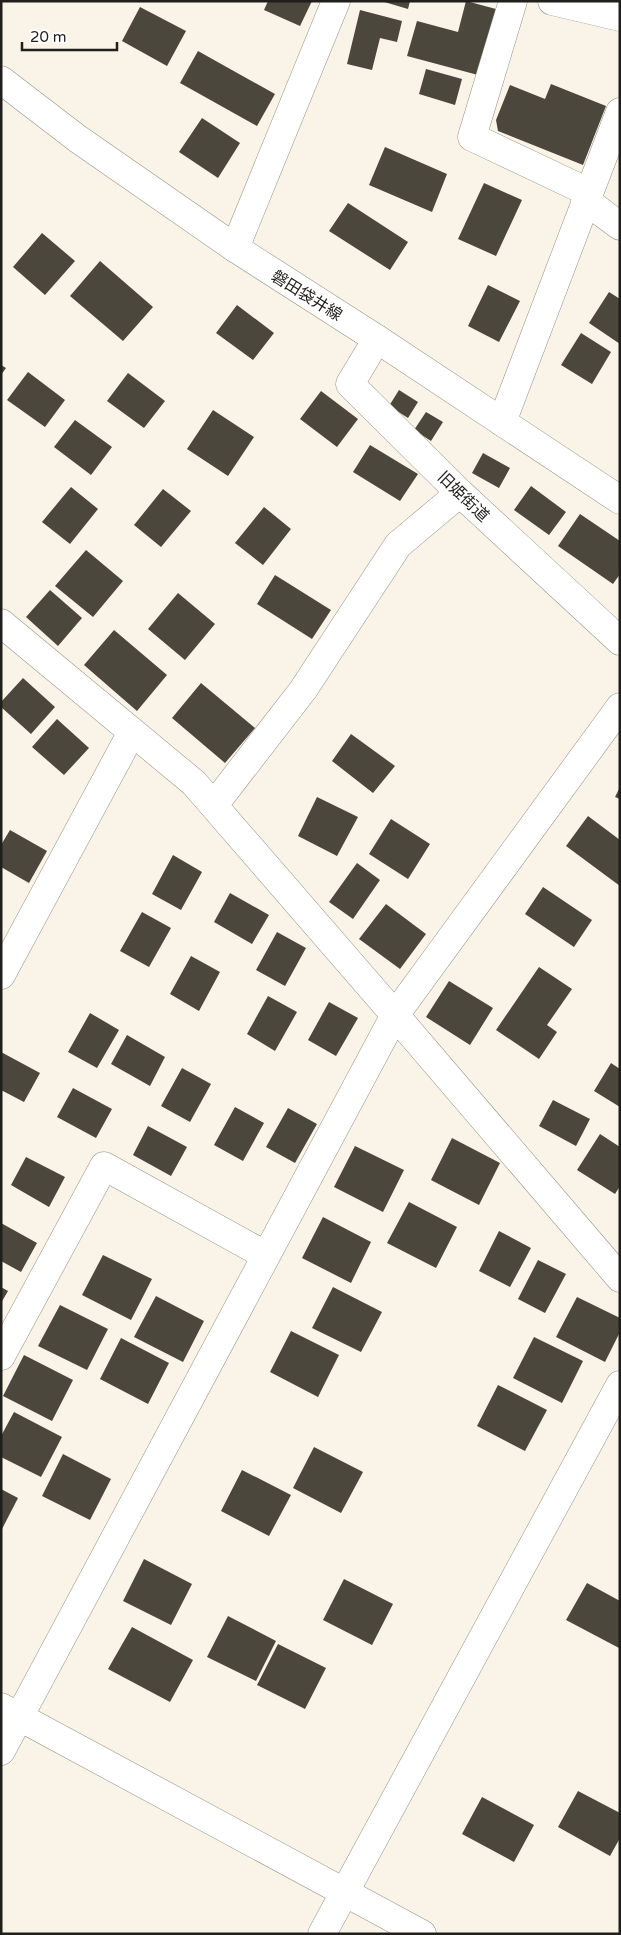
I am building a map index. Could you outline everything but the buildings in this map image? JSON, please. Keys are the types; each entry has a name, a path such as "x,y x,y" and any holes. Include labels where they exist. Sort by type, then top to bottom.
{"street":[{"path":"235,248 336,1"},
{"path":"513,1 472,137 587,196 620,226"},
{"path":"552,1 620,17"},
{"name":"磐田袋井線","path":"1,80 78,139 235,248 377,339 620,500"},
{"path":"502,422 620,112"},
{"name":"旧姫街道","path":"377,339 350,384 460,493 620,641"},
{"path":"214,804 303,690 398,545 460,493"},
{"path":"1,624 194,783 214,804 620,1278"},
{"path":"1,1751 10,1712 265,1256 395,1015 620,706"},
{"path":"1,974 132,732"},
{"path":"1,1356 104,1166 265,1256"},
{"path":"322,1934 620,1385"},
{"path":"10,1712 422,1934"}]}
